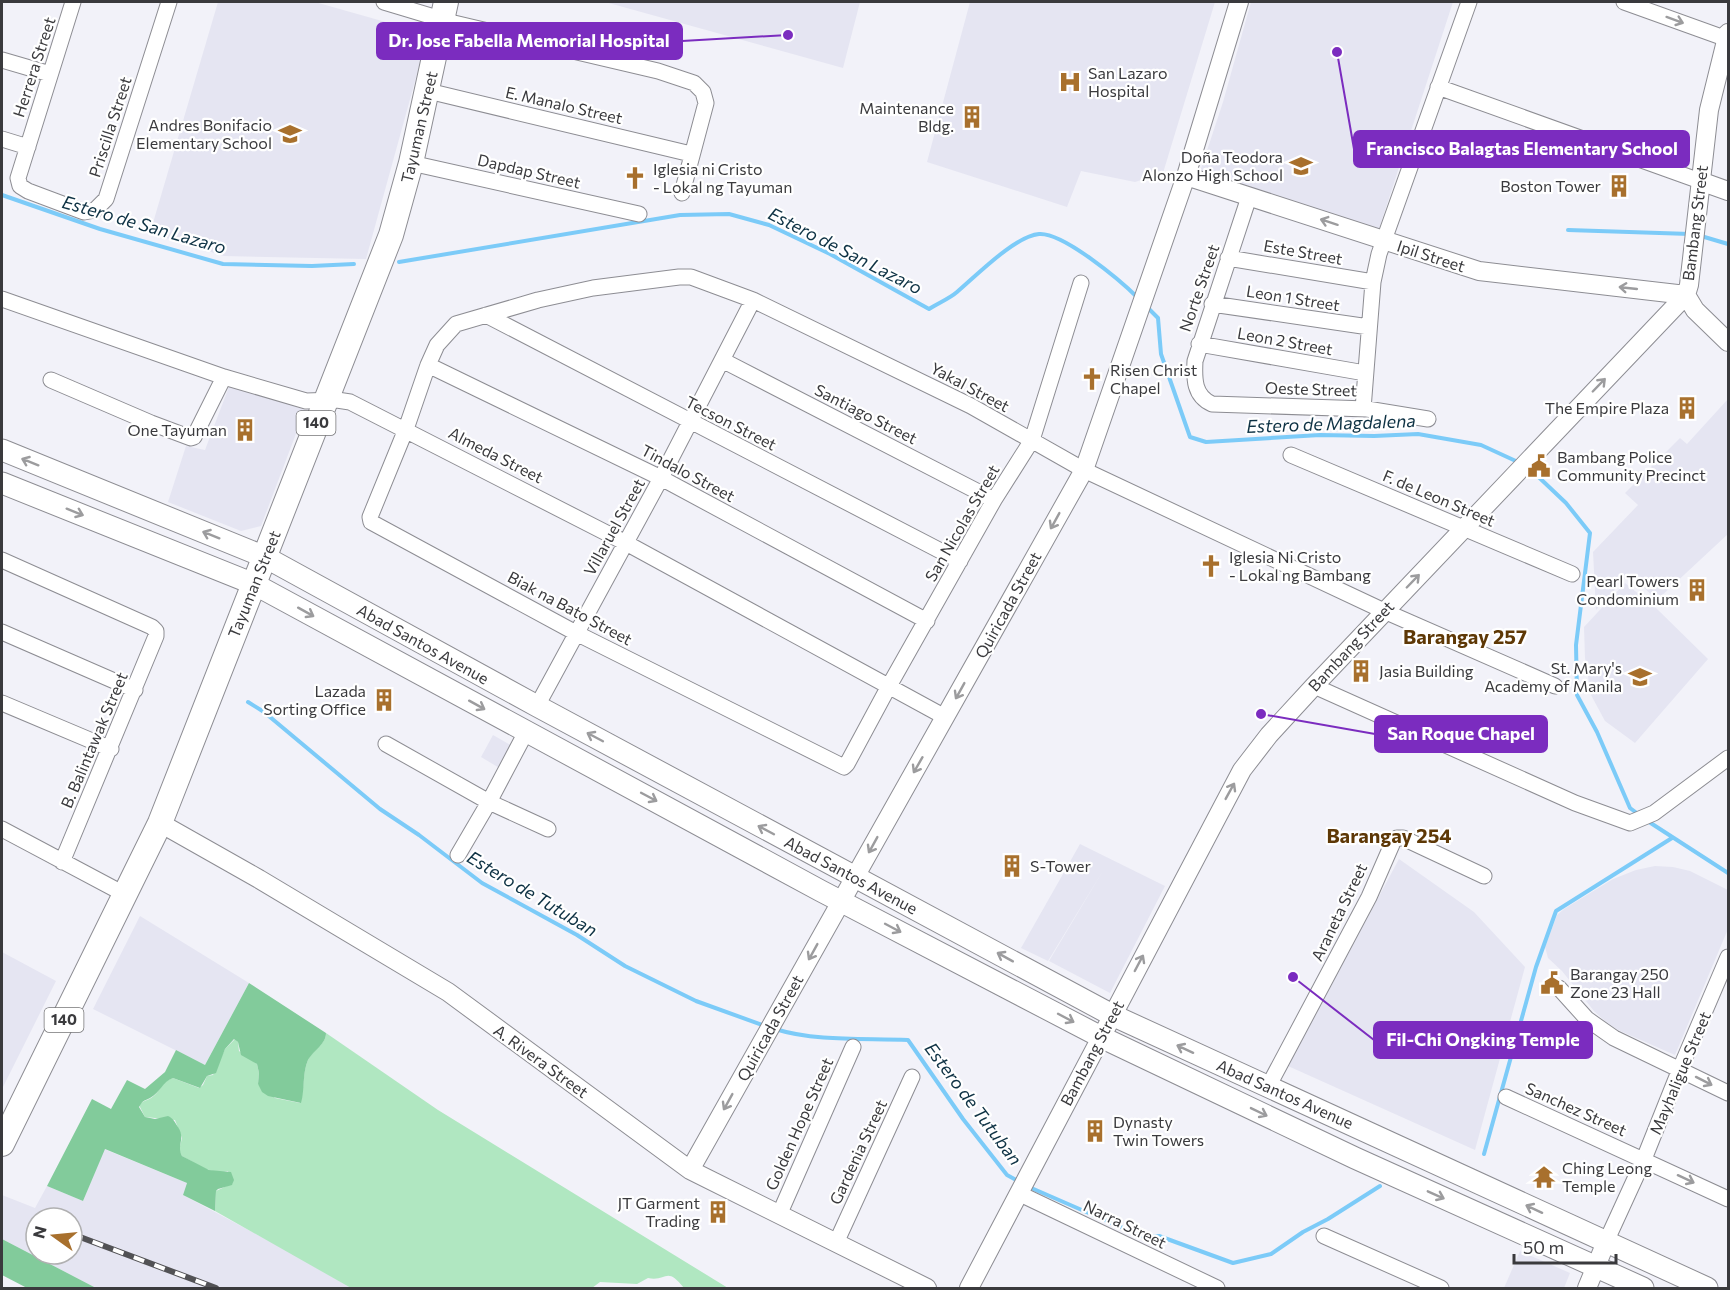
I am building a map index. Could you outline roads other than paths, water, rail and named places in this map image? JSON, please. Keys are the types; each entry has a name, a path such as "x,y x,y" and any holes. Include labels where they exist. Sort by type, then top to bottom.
{"main road":[{"name":"Tayuman Street","path":"4,1134 126,895 160,823 265,557 390,235 411,163 444,10"},
{"name":"Abad Santos Avenue","path":"2,450 265,557 1112,1015 1707,1288"},
{"name":"Abad Santos Avenue","path":"2,483 254,584 526,732 1101,1037 1355,1158 1643,1288"}],"street":[{"name":"Herrera Street","path":"18,178 73,2"},
{"name":"Priscilla Street","path":"18,178 20,186 28,191 84,212 95,210 106,199 169,2"},
{"path":"384,2 444,10 694,83 703,92 706,103 682,193"},
{"name":"Quiricada Street","path":"690,1170 1084,470 1186,176 1239,2"},
{"path":"1363,409 1373,282 1379,254 1469,2"},
{"path":"1624,2 1728,37"},
{"name":"Bambang Street","path":"969,1288 1242,770 1269,735 1314,686 1686,294 1689,285 1709,110 1728,37"},
{"path":"2,60 50,74"},
{"path":"1438,87 1728,191"},
{"name":"E. Manalo Street","path":"428,92 692,154"},
{"path":"2,139 27,147"},
{"name":"Dapdap Street","path":"411,163 639,214"},
{"name":"Ipil Street","path":"1186,176 1479,272 1686,294"},
{"name":"Norte Street","path":"1198,392 1194,374 1199,344 1248,197"},
{"name":"Este Street","path":"1228,258 1373,282"},
{"name":"Yakal Street","path":"406,429 437,345 456,324 538,300 582,290 679,276 691,277 753,300 971,406 1084,470 1384,611 1555,686"},
{"name":"San Nicolas Street","path":"844,767 994,500 1032,440 1081,283"},
{"path":"1686,294 1695,310 1728,342"},
{"name":"Almeda Street","path":"2,298 224,377 306,401 350,402 626,543 945,717"},
{"name":"Villaruel Street","path":"537,706 661,478 753,300"},
{"name":"Leon 1 Street","path":"1212,304 1369,327"},
{"name":"Tecson Street","path":"486,315 960,561"},
{"name":"Leon 2 Street","path":"1199,344 1365,373"},
{"name":"Santiago Street","path":"722,360 994,500"},
{"name":"Tindalo Street","path":"428,365 661,478 927,621"},
{"path":"51,380 191,438 197,431 224,377"},
{"name":"Oeste Street","path":"1198,392 1203,400 1212,404 1363,409 1428,419"},
{"name":"Biak na Bato Street","path":"406,429 370,518 371,522 576,633 844,767"},
{"name":"F. de Leon Street","path":"1291,455 1572,574"},
{"name":"B. Balintawak Street","path":"2,561 152,627 156,631 111,749 62,862"},
{"path":"2,632 135,690"},
{"path":"1314,686 1575,803 1630,823 1654,813 1728,758"},
{"path":"2,704 111,749"},
{"path":"458,855 526,732"},
{"path":"386,744 489,802 548,830"},
{"name":"A. Rivera Street","path":"160,823 259,879 448,992 690,1170 927,1288"},
{"path":"2,829 126,895"},
{"name":"Araneta Street","path":"1269,1088 1369,897 1392,842 1397,838 1403,838 1485,876"},
{"name":"Mayhaligue Street","path":"1587,1288 1644,1159 1680,1069 1726,968"},
{"path":"1559,988 1587,1019 1614,1038 1728,1093"},
{"name":"Golden Hope Street","path":"779,1215 853,1047"},
{"name":"Gardenia Street","path":"836,1243 912,1077"},
{"name":"Sanchez Street","path":"1506,1097 1728,1199"},
{"name":"Narra Street","path":"1022,1185 1217,1288"},
{"path":"1324,1236 1441,1288"}],"waterway":[{"name":"Estero de San Lazaro","path":"2,195 100,229 223,264 312,266 354,264"},
{"name":"Estero de San Lazaro","path":"399,262 680,215 729,214 769,225 830,254 929,309 954,294 1008,249 1029,236 1039,234 1049,235 1076,249 1106,270 1138,298"},
{"name":"Estero de San Lazaro","path":"1568,230 1690,234"},
{"name":"Estero de San Lazaro","path":"1701,236 1728,244"},
{"name":"Estero de Magdalena","path":"1146,306 1158,318 1161,354 1190,437 1206,442 1320,435 1418,434 1481,445 1518,462"},
{"name":"Estero de Magdalena","path":"1528,467 1566,503 1590,533 1576,645 1577,695 1597,732 1630,808 1638,814"},
{"name":"Estero de Tutuban","path":"248,702 264,712 380,809 419,835 482,883 577,935 625,966 696,1001 765,1026"},
{"name":"Estero de Magdalena","path":"1646,820 1728,873"},
{"name":"Estero de Tutuban","path":"1484,1154 1536,967 1556,911 1672,838"},
{"name":"Estero de Tutuban","path":"775,1029 824,1038 908,1040 963,1119 1007,1175 1020,1182"},
{"name":"Estero de Tutuban","path":"1029,1187 1146,1238 1159,1236 1233,1263 1271,1254 1380,1186"}],"railway":[{"path":"84,1238 216,1288"}],"place":[{"name":"Dr. Jose Fabella Memorial Hospital","path":"788,35"},
{"name":"Francisco Balagtas Elementary School","path":"1337,52"},
{"name":"San Lazaro Hospital","path":"1070,82"},
{"name":"Maintenance Bldg.","path":"972,117"},
{"name":"Andres Bonifacio Elementary School","path":"290,134"},
{"name":"Doña Teodora Alonzo High School","path":"1301,166"},
{"name":"Iglesia ni Cristo - Lokal ng Tayuman","path":"635,178"},
{"name":"Boston Tower","path":"1619,186"},
{"name":"Risen Christ Chapel","path":"1092,379"},
{"name":"The Empire Plaza","path":"1687,408"},
{"name":"One Tayuman","path":"245,430"},
{"name":"Bambang Police Community Precinct","path":"1539,466"},
{"name":"Iglesia Ni Cristo - Lokal ng Bambang","path":"1211,566"},
{"name":"Pearl Towers Condominium","path":"1697,590"},
{"name":"Jasia Building","path":"1361,671"},
{"name":"St. Mary's Academy of Manila","path":"1640,677"},
{"name":"Lazada Sorting Office","path":"384,700"},
{"name":"San Roque Chapel","path":"1261,714"},
{"name":"S-Tower","path":"1012,866"},
{"name":"Fil-Chi Ongking Temple","path":"1293,977"},
{"name":"Barangay 250 Zone 23 Hall","path":"1552,983"},
{"name":"Dynasty Twin Towers","path":"1095,1131"},
{"name":"Ching Leong Temple","path":"1544,1177"},
{"name":"JT Garment Trading","path":"718,1212"}],"district":[{"name":"Barangay 257","path":"1465,637"},
{"name":"Barangay 254","path":"1389,836"}]}
